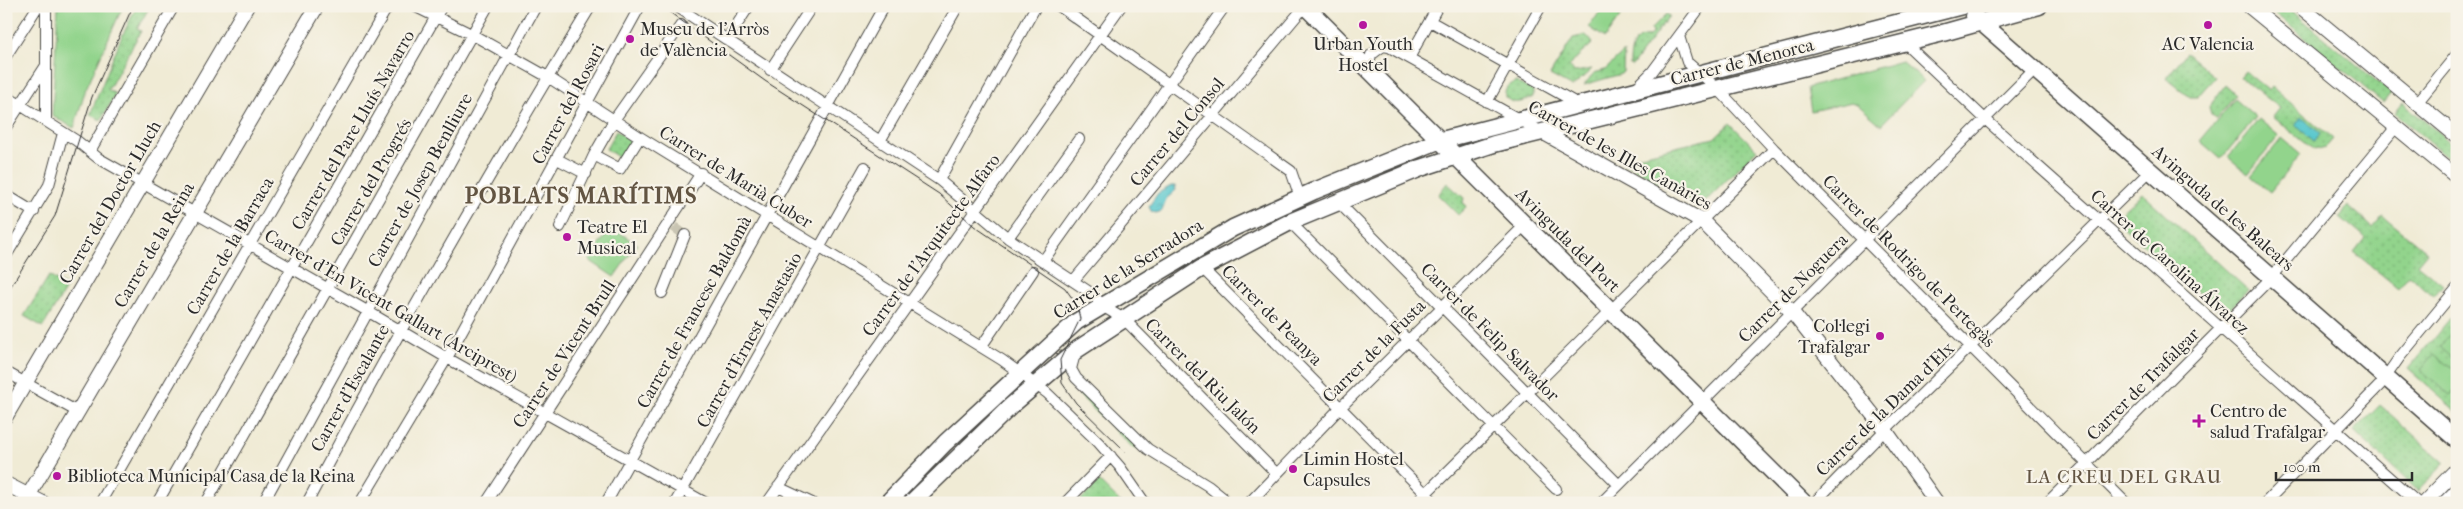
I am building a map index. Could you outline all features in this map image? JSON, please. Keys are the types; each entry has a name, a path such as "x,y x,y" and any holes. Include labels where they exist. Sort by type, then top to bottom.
{"main road":[{"name":"Avinguda del Port","path":"1305,6 1438,141 1804,503"},
{"name":"Avinguda de les Balears","path":"1963,6 2457,440"},
{"name":"Carrer de Menorca","path":"1438,141 1963,6"},
{"name":"Carrer de Menorca","path":"1454,156 2039,6"},
{"name":"Carrer de la Serradora","path":"886,503 1019,373 1076,322 1233,228 1300,197 1438,141"},
{"path":"911,503 1036,384 1105,329 1124,319 1202,268 1290,222 1454,156"}],"street":[{"path":"6,56 38,6"},
{"path":"46,6 46,122"},
{"path":"90,151 174,6"},
{"name":"Carrer del Doctor Lluch","path":"6,416 247,6"},
{"name":"Carrer de la Reina","path":"26,499 76,411 317,6"},
{"name":"Carrer de la Barraca","path":"100,503 388,6"},
{"name":"Carrer de Marià Cuber","path":"414,6 508,54 587,100 640,137 768,214 981,347 1036,384 1111,456 1145,503"},
{"name":"Carrer del Pare Lluís Navarro","path":"157,503 293,269 442,6"},
{"name":"Carrer del Progrés","path":"206,503 488,6"},
{"name":"Carrer de Josep Benlliure","path":"263,503 366,312 536,6"},
{"name":"Carrer d'Escalante","path":"307,503 400,331 591,6"},
{"name":"Carrer del Rosari","path":"360,503 447,358 640,6"},
{"path":"726,40 749,6"},
{"path":"770,70 812,6"},
{"name":"Carrer de Francesc Baldomà","path":"606,503 884,6"},
{"path":"880,141 958,6"},
{"path":"939,180 1036,6"},
{"path":"1059,6 1291,171 1300,197"},
{"name":"Carrer de l'Arquitecte Alfaro","path":"767,503 1121,6"},
{"path":"1042,261 1225,6"},
{"name":"Carrer del Consol","path":"1074,280 1305,6"},
{"path":"1409,58 1438,6"},
{"path":"1487,102 1541,6"},
{"path":"1630,93 1652,72 1701,6"},
{"path":"2249,6 2457,177"},
{"path":"2300,6 2457,136"},
{"name":"Carrer del Riu Jalón","path":"681,8 770,70 939,180 1008,238 1094,295 1102,306 1124,319 1276,473"},
{"path":"1430,21 1580,105"},
{"path":"560,227 594,155 614,120 681,25"},
{"name":"Carrer de Rodrigo de Pertegàs","path":"1679,36 1687,62 1718,89 1774,149 2126,503"},
{"name":"Carrer de Carolina Álvarez","path":"1904,42 1985,119 2418,503"},
{"name":"Carrer de les Illes Canàries","path":"1368,71 1371,54 1383,46 1409,58 1702,221 1792,312 1885,430 1937,503"},
{"path":"2417,103 2457,54"},
{"path":"6,127 46,66"},
{"name":"Carrer de Noguera","path":"1601,503 2034,70"},
{"name":"Carrer d'En Vicent Gallart (Arciprest)","path":"6,96 64,133 98,158 447,358 706,503"},
{"name":"Carrer de Trafalgar","path":"2047,503 2272,277 2396,127"},
{"path":"6,256 49,184 64,133"},
{"path":"594,155 620,169 640,137"},
{"path":"1008,238 1079,139"},
{"path":"1416,503 1774,149"},
{"path":"557,159 586,174"},
{"name":"Carrer d'Ernest Anastasio","path":"675,503 866,167"},
{"name":"Carrer de la Dama d'Elx","path":"1814,503 1885,430 2150,171"},
{"name":"Carrer de Vicent Brull","path":"486,503 672,225 701,173"},
{"path":"6,195 34,212"},
{"name":"Carrer de Felip Salvador","path":"1338,202 1619,485"},
{"path":"1290,222 1556,490"},
{"name":"Carrer de la Fusta","path":"1249,503 1341,407 1524,225"},
{"path":"662,293 685,235"},
{"name":"Carrer de Peanya","path":"1202,268 1435,503"},
{"path":"981,347 1032,271"},
{"path":"2265,503 2337,431 2386,377 2399,358 2457,288"},
{"path":"1078,349 1071,369 1076,378 1148,449 1208,486 1223,498 1224,503"},
{"path":"6,372 76,411"},
{"path":"1065,503 1111,456"},
{"path":"2424,503 2457,469"},
{"path":"6,484 26,499 43,503"},
{"path":"778,487 812,503"},
{"path":"2445,503 2457,492"}],"green space":[{"path":"58,6 123,6 85,91 74,128 52,116"},
{"path":"137,6 150,6 137,29 141,31 108,90 116,94 101,120 90,115 120,40"},
{"path":"1604,6 1621,6 1625,10 1605,38 1589,27"},
{"path":"2266,6 2286,6 2391,93 2383,103"},
{"path":"1666,14 1669,16 1632,66 1630,65 1633,45 1643,37 1649,37 1652,33 1651,29"},
{"path":"1586,35 1593,43 1569,67 1575,72 1592,69 1572,87 1550,75 1573,38"},
{"path":"1624,52 1623,72 1621,74 1584,85 1594,73 1605,70"},
{"path":"2186,53 2215,77 2197,97 2190,97 2166,78"},
{"path":"1901,61 1924,81 1881,125 1857,104 1852,102 1811,111 1807,88"},
{"path":"2245,71 2269,91 2272,87 2333,139 2326,147 2314,150 2273,117 2280,108 2240,77"},
{"path":"1516,82 1533,91 1533,97 1522,102 1508,100 1505,97 1505,92 1511,84"},
{"path":"2225,85 2236,95 2216,119 2211,114 2209,107"},
{"path":"2235,99 2256,117 2221,159 2200,141"},
{"path":"2403,103 2457,148 2457,165 2395,113"},
{"path":"2259,119 2279,136 2248,174 2228,157"},
{"path":"1730,123 1757,150 1700,207 1620,160 1714,138"},
{"path":"616,131 632,141 621,159 606,149"},
{"path":"2282,138 2301,154 2270,192 2251,176"},
{"path":"1447,183 1464,198 1463,202 1466,207 1458,215 1438,195"},
{"path":"2142,193 2248,290 2224,315 2114,219"},
{"path":"2348,206 2373,228 2383,216 2427,252 2417,264 2443,285 2434,296 2409,275 2398,288 2354,252 2365,238 2340,217"},
{"path":"611,227 637,244 614,277 589,260"},
{"path":"49,276 67,287 43,327 24,316"},
{"path":"2457,310 2457,412 2408,369"},
{"path":"2453,331 2457,334 2457,362 2440,347"},
{"path":"2434,354 2457,373 2457,387 2450,395 2421,370"},
{"path":"1083,391 1138,445 1134,449 1079,395"},
{"path":"2380,405 2445,463 2418,491 2354,431"},
{"path":"1099,481 1121,503 1078,503"}],"water":[{"path":"2301,117 2321,133 2314,141 2295,125"},
{"path":"1171,186 1175,186 1176,190 1166,199 1162,211 1156,213 1151,211 1149,206 1158,193"}],"tunnel":[{"path":"674,227 685,235"}],"tram line":[{"path":"6,294 55,216 92,97 133,6"},
{"path":"661,6 765,81 939,194 974,226 1065,288 1077,305 1080,319 1060,360 1062,383 1076,403 1125,451"}],"place":[{"name":"Urban Youth Hostel","path":"1363,25"},
{"name":"AC Valencia","path":"2208,25"},
{"name":"Museu de l'Arròs de València","path":"630,39"},
{"name":"Teatre El Musical","path":"567,237"},
{"name":"Col·legi Trafalgar","path":"1880,336"},
{"name":"Centro de salud Trafalgar","path":"2199,421"},
{"name":"Limin Hostel Capsules","path":"1293,469"},
{"name":"Biblioteca Municipal Casa de la Reina","path":"57,476"}],"district":[{"name":"POBLATS MARÍTIMS","path":"581,195"},
{"name":"LA CREU DEL GRAU","path":"2124,476"}]}
